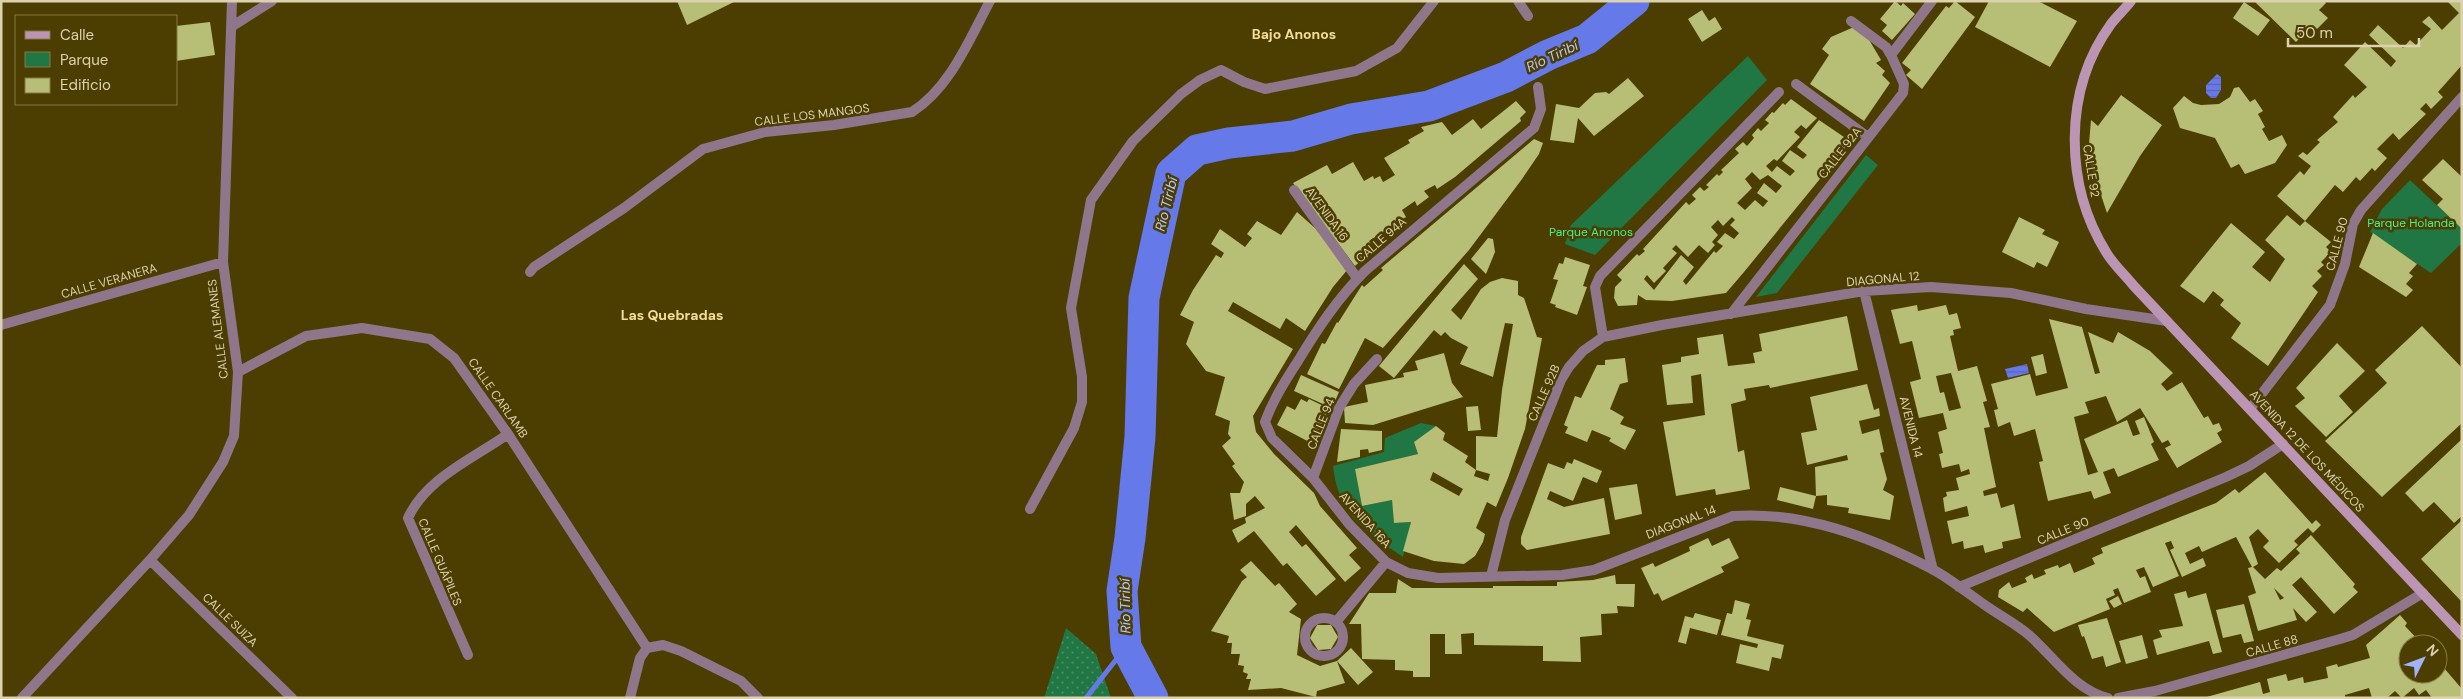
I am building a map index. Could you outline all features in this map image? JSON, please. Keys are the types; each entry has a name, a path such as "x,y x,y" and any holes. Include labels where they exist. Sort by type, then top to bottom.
{"main road":[{"name":"CALLE 92","path":"2132,1 2111,25 2092,59 2079,96 2074,141 2077,176 2084,205 2107,254 2133,284"},
{"name":"AVENIDA 12 DE LOS MÉDICOS","path":"2133,284 2462,635"}],"street":[{"name":"CALLE ALEMANES","path":"22,698 150,560 189,515 223,462 234,436 238,372 223,262 232,1"},
{"path":"231,27 272,1"},
{"name":"CALLE LOS MANGOS","path":"530,272 534,267 639,198 703,149 765,132 834,125 912,112 944,82 990,1"},
{"path":"1030,510 1074,428 1082,402 1082,377 1072,308 1091,200 1133,141 1181,94 1200,80 1221,70 1244,82 1265,89 1356,71 1397,48 1434,1"},
{"path":"1518,1 1528,16"},
{"path":"1851,21 1886,46 1892,55 1932,1"},
{"name":"CALLE 92A","path":"1731,314 1903,93 1904,84 1892,55"},
{"path":"1796,84 1868,136"},
{"name":"CALLE 94A","path":"1272,438 1265,422 1271,404 1322,322 1344,292 1357,278 1534,128 1541,109 1538,87"},
{"path":"1603,337 1595,286 1600,276 1779,92"},
{"name":"CALLE 90","path":"2250,408 2330,305 2345,264 2353,224 2361,210 2462,97"},
{"name":"AVENIDA 16","path":"1294,190 1357,278"},
{"name":"CALLE VERANERA","path":"1,325 223,262"},
{"name":"DIAGONAL 12","path":"1603,337 1864,292 1931,287 2011,293 2086,309 2167,321"},
{"name":"AVENIDA 14","path":"1864,292 1933,570"},
{"name":"CALLE CARLAMB","path":"238,372 306,336 362,328 430,339 454,358 508,434 647,648"},
{"name":"CALLE 92B","path":"1491,576 1505,520 1561,380 1568,367 1583,351 1603,337"},
{"name":"CALLE 94","path":"1313,478 1339,408 1354,384 1377,359"},
{"name":"CALLE GUÁPILES","path":"468,655 408,518 414,506 443,477 508,434"},
{"name":"AVENIDA 16A","path":"1272,438 1313,478 1349,524 1386,562 1408,573 1438,578 1491,576"},
{"name":"CALLE 90","path":"1959,587 2226,477 2249,466 2283,444"},
{"name":"DIAGONAL 14","path":"1491,576 1562,575 1594,570 1707,524 1733,516 1754,514 1788,518 1859,535 1933,570 1959,587"},
{"name":"CALLE SUIZA","path":"150,560 292,698"},
{"path":"1336,622 1386,562"},
{"path":"1959,587 2028,635 2082,686 2095,694 2108,698"},
{"name":"CALLE 88","path":"2118,698 2156,691 2353,635 2423,593"},
{"path":"630,698 640,658 647,648 662,645 682,651 741,681 758,698"}],"green space":[{"name":"Parque Anonos","path":"1748,56 1767,80 1595,255 1565,244 1571,225"},
{"path":"1866,155 1878,165 1777,293 1756,297"},
{"name":"Parque Holanda","path":"2410,180 2462,229 2462,243 2431,273 2370,232 2382,209"},
{"path":"1421,423 1436,426 1414,442 1418,454 1355,469 1362,506 1392,500 1394,523 1411,522 1403,557 1377,539 1356,520 1341,497 1333,466 1384,452 1385,438"},
{"path":"1066,628 1096,654 1111,698 1044,698"}],"water":[{"path":"2217,74 2221,77 2221,90 2216,98 2211,98 2206,93 2206,85"},
{"path":"2027,364 2029,373 2008,378 2005,369"}],"building":[{"path":"677,1 736,1 687,25"},
{"path":"1895,1 1901,6 1903,3 1915,14 1892,40 1882,31 1887,25 1880,19"},
{"path":"1955,1 1975,17 1922,89 1906,75 1911,70 1902,63 1946,6 1949,8"},
{"path":"1989,1 2038,1 2077,21 2050,67 1975,27"},
{"path":"2254,1 2324,1 2326,3 2319,10 2328,18 2317,29 2313,25 2296,42"},
{"path":"2447,1 2462,1 2462,65 2438,92 2443,97 2431,109 2426,103 2420,109 2426,114 2399,140 2393,133 2377,149 2387,158 2375,171 2372,168 2360,181 2356,177 2343,192 2335,185 2305,221 2277,196 2300,171 2304,175 2311,166 2298,156 2303,152 2307,155 2320,142 2317,140 2338,122 2333,117 2353,95 2355,98 2367,87 2344,65 2365,42 2391,67 2396,61 2369,35 2378,25 2403,48 2410,40 2416,45 2431,29 2422,22 2429,16 2442,30 2459,13"},
{"path":"2244,2 2270,20 2258,36 2233,18"},
{"path":"1702,10 1709,21 1715,17 1722,29 1702,42 1688,19"},
{"path":"210,22 215,55 178,61 178,26"},
{"path":"1854,27 1868,38 1881,60 1876,63 1885,71 1882,75 1890,83 1864,121 1810,84 1829,55 1822,49 1831,37"},
{"path":"1628,78 1644,96 1594,136 1578,118 1574,143 1550,140 1556,104 1579,108 1595,93 1606,92 1609,94"},
{"path":"2239,87 2250,102 2255,99 2263,111 2258,114 2265,127 2262,129 2269,141 2282,135 2287,145 2275,163 2245,174 2239,164 2231,168 2215,138 2180,128 2173,108 2184,96 2193,103 2201,105 2219,104 2230,97 2234,88"},
{"path":"2121,95 2162,125 2140,156 2107,213 2088,156 2091,120 2098,126"},
{"path":"1791,99 1817,118 1806,129 1801,125 1794,132 1800,137 1777,161 1774,159 1766,166 1772,172 1777,166 1790,176 1795,171 1782,161 1790,150 1803,159 1807,155 1797,147 1819,120 1844,137 1840,141 1846,147 1744,272 1726,293 1672,301 1646,300 1638,295 1637,305 1618,306 1614,298 1615,287 1622,280 1617,275 1637,254 1639,256 1645,251 1643,249 1686,202 1689,205 1696,199 1692,195 1700,187 1704,191 1709,187 1706,185 1717,174 1719,176 1723,172 1721,170 1739,153 1735,149 1743,142 1747,146 1754,138 1752,135 1758,128 1761,131 1769,123 1765,120 1772,112 1774,113 1783,103 1785,105","holes":["1752,172 1760,180 1768,175 1782,186 1776,193 1764,183 1757,193 1768,201 1763,207 1755,200 1745,210 1737,203 1752,188 1745,179","1732,217 1735,220 1730,225 1739,233 1734,239 1725,233 1717,242 1723,246 1716,253 1714,251 1686,285 1683,281 1694,267 1681,255 1654,290 1644,279 1647,275 1654,283 1666,271 1663,268 1677,253 1672,249 1676,245 1688,257 1699,245 1708,253 1715,245 1712,242 1718,235 1711,227 1718,220 1723,226"]},
{"path":"1516,101 1526,112 1520,118 1521,121 1455,177 1437,189 1435,185 1424,191 1429,197 1417,206 1415,201 1402,210 1406,217 1369,241 1374,249 1355,266 1293,183 1327,165 1332,174 1353,162 1364,181 1373,176 1374,179 1380,176 1383,182 1395,175 1384,158 1410,143 1408,140 1424,131 1421,127 1442,122 1452,135 1473,119 1481,129"},
{"path":"1534,139 1543,143 1539,154 1522,179 1469,250 1383,348 1365,338 1339,389 1307,374 1322,343 1325,344 1337,322 1362,285 1364,287 1383,270 1381,268"},
{"path":"2443,159 2462,177 2462,229 2437,205 2443,199 2422,180"},
{"path":"1297,212 1315,228 1348,269 1333,287 1305,331 1286,318 1280,329 1233,302 1228,311 1293,349 1253,416 1256,432 1274,454 1314,493 1320,506 1357,548 1349,555 1361,568 1345,582 1296,525 1289,532 1302,547 1306,544 1336,579 1316,596 1287,563 1283,566 1254,531 1238,543 1232,530 1246,523 1245,518 1265,508 1255,496 1246,504 1246,516 1234,520 1230,493 1240,493 1244,482 1232,466 1235,464 1222,446 1231,438 1228,434 1230,421 1215,415 1225,377 1206,371 1186,344 1194,322 1180,315 1193,290 1216,255 1221,258 1224,253 1211,244 1220,229 1245,247 1252,238 1247,234 1257,221 1281,235"},
{"path":"2287,215 2300,226 2305,221 2331,242 2326,247 2331,252 2321,262 2324,265 2317,271 2322,276 2312,286 2318,292 2268,366 2231,338 2241,323 2220,305 2224,300 2213,291 2204,303 2180,286 2231,223 2265,252 2252,267 2270,282 2285,259 2265,240"},
{"path":"2019,217 2045,230 2042,234 2059,242 2047,267 2037,262 2034,268 2002,252"},
{"path":"2373,233 2417,264 2409,273 2413,276 2406,284 2413,290 2406,297 2359,267"},
{"path":"1488,238 1493,239 1495,252 1486,274 1471,259"},
{"path":"1565,257 1590,265 1583,286 1587,287 1577,315 1555,307 1556,305 1550,303 1558,280 1553,279 1559,263 1563,264"},
{"path":"1464,264 1478,279 1451,310 1461,320 1481,289 1490,282 1502,278 1518,281 1518,295 1524,298 1537,337 1542,338 1525,429 1496,507 1487,502 1476,528 1485,534 1483,542 1475,556 1464,564 1434,561 1403,551 1411,522 1394,523 1392,500 1362,506 1355,469 1418,454 1414,442 1436,426 1445,433 1443,440 1468,456 1465,462 1476,470 1476,436 1497,437 1502,390 1513,324 1505,323 1493,377 1460,364 1468,347 1451,338 1445,332 1441,336 1434,330 1394,378 1379,366","holes":["1476,470 1490,474 1488,481 1474,476","1433,472 1463,489 1459,496 1430,480"]},
{"path":"1917,305 1918,311 1946,305 1949,315 1957,313 1961,328 1953,330 1954,335 1950,336 1958,371 1977,366 1987,401 1983,402 1990,427 1984,428 1996,487 1983,491 1984,496 1997,493 2001,508 2014,504 2021,538 2002,542 2003,548 1985,553 1983,545 1964,549 1963,541 1952,544 1947,521 1969,516 1967,506 1945,512 1943,498 1947,496 1946,492 1959,490 1956,478 1970,474 1969,469 1961,472 1959,464 1942,468 1939,454 1943,453 1938,432 1947,429 1943,413 1919,418 1910,382 1921,379 1912,341 1900,344 1891,310","holes":["1951,373 1961,408 1949,411 1944,392 1940,393 1936,376"]},
{"path":"1847,316 1858,370 1770,388 1769,385 1744,389 1746,400 1731,404 1738,452 1744,450 1750,489 1716,495 1715,489 1676,496 1663,422 1705,415 1701,374 1691,376 1693,403 1667,405 1662,365 1681,362 1681,357 1699,354 1697,338 1723,334 1728,366 1755,363 1753,353 1762,351 1759,334"},
{"path":"2049,319 2082,327 2095,374 2100,373 2088,332 2113,343 2118,332 2150,351 2173,373 2161,384 2167,391 2182,382 2204,418 2208,416 2213,425 2219,423 2222,430 2217,433 2222,442 2177,468 2165,448 2171,445 2168,440 2162,443 2140,408 2117,422 2106,396 2085,402 2089,413 2074,417 2088,475 2098,472 2084,439 2127,420 2133,436 2140,434 2135,421 2144,417 2154,442 2151,444 2159,460 2118,477 2114,468 2103,472 2111,493 2094,499 2091,491 2048,501 2039,462 2043,461 2035,429 2014,436 2010,422 1998,427 1994,410 1998,409 1991,384 2030,374 2036,396 2068,388"},
{"path":"2422,326 2462,368 2462,423 2382,497 2325,441 2387,383 2375,370"},
{"path":"2337,343 2365,371 2339,396 2353,412 2326,437 2295,406 2305,398 2296,388"},
{"path":"1444,353 1452,383 1463,397 1373,425 1345,423 1344,407 1368,402 1365,385 1404,377 1403,373 1418,370 1415,361"},
{"path":"2043,354 2047,373 2036,376 2031,357"},
{"path":"1625,358 1628,382 1620,384 1610,409 1624,417 1620,424 1636,430 1625,450 1609,441 1611,438 1592,430 1587,442 1565,433 1568,427 1564,425 1575,396 1581,398 1597,365 1605,365 1605,360"},
{"path":"1301,375 1339,392 1332,408 1294,391"},
{"path":"1867,384 1874,410 1879,408 1880,416 1859,421 1862,434 1879,429 1884,452 1880,453 1887,479 1883,490 1894,496 1890,520 1848,513 1849,508 1827,505 1827,495 1816,496 1815,467 1848,460 1847,455 1807,465 1801,433 1817,430 1810,397"},
{"path":"1301,399 1307,402 1309,399 1330,409 1313,444 1277,425 1287,406 1295,410"},
{"path":"1478,406 1481,430 1468,431 1466,407"},
{"path":"1341,429 1382,431 1382,450 1369,453 1368,449 1360,450 1360,457 1337,462"},
{"path":"2462,439 2462,516 2454,523 2434,502 2423,512 2405,493"},
{"path":"1574,459 1602,471 1597,483 1583,477 1573,501 1550,491 1547,499 1564,507 1604,498 1610,534 1527,550 1521,544 1521,537 1548,463 1564,469 1567,462 1572,464"},
{"path":"2265,472 2312,524 2316,520 2321,525 2313,533 2308,528 2294,541 2298,545 2279,563 2263,547 2269,541 2258,529 2249,537 2258,564 2253,567 2265,579 2277,568 2281,571 2300,553 2296,549 2311,535 2355,584 2353,587 2358,592 2334,614 2301,577 2292,585 2317,612 2306,622 2293,608 2297,620 2258,631 2248,596 2256,593 2248,568 2252,567 2236,537 2202,552 2199,546 2185,553 2190,564 2203,558 2206,566 2182,577 2170,550 2174,548 2171,541 2165,543 2179,576 2153,587 2144,567 2136,570 2140,578 2145,576 2151,592 2124,603 2118,588 2113,590 2115,595 2106,599 2110,609 2054,632 2027,608 2023,612 1998,597 1999,590 2009,582 2012,588 2027,582 2025,578 2032,574 2034,579 2046,574 2044,570 2058,565 2059,568 2070,563 2074,573 2095,564 2092,558 2103,553 2101,548 2216,503 2235,489 2239,493","holes":["2274,588 2284,598 2280,600"]},
{"path":"1637,484 1642,514 1615,520 1609,488"},
{"path":"1780,487 1816,496 1813,509 1777,500"},
{"path":"2462,520 2462,602 2421,559"},
{"path":"1708,538 1712,546 1729,538 1739,558 1721,567 1724,572 1662,601 1658,593 1654,595 1641,568 1653,563 1655,567 1690,551 1689,547"},
{"path":"1251,561 1275,586 1279,583 1297,604 1289,612 1301,619 1297,655 1320,666 1337,661 1345,683 1317,691 1316,697 1281,688 1248,690 1251,679 1246,679 1248,674 1243,672 1244,666 1238,665 1240,654 1231,654 1232,643 1227,643 1229,636 1211,631 1242,581 1247,577 1240,570"},
{"path":"1615,575 1616,584 1635,584 1634,607 1617,606 1618,613 1601,614 1602,635 1580,637 1581,662 1543,661 1543,646 1474,645 1474,633 1461,634 1462,654 1445,654 1445,634 1430,634 1430,677 1413,677 1413,671 1395,670 1395,660 1362,659 1361,624 1349,624 1369,593 1396,593 1398,579 1412,588 1493,588 1493,586 1557,586 1557,582 1593,580"},
{"path":"2186,591 2188,598 2206,593 2222,652 2213,654 2209,641 2157,655 2153,640 2162,637 2159,630 2183,626 2174,594"},
{"path":"2118,596 2122,604 2114,608 2109,601"},
{"path":"1735,600 1750,604 1746,619 1751,620 1747,636 1784,645 1781,659 1772,657 1769,671 1736,663 1740,644 1757,648 1758,644 1721,635 1727,613 1732,614"},
{"path":"2244,604 2254,641 2244,643 2241,634 2223,638 2216,610"},
{"path":"1695,613 1721,620 1717,635 1690,628 1686,644 1678,642 1685,616 1693,618"},
{"path":"2400,615 2407,623 2405,626 2413,634 2398,634 2398,684 2448,684 2448,673 2462,689 2462,698 2432,698 2426,690 2419,695 2414,688 2402,698 2395,691 2387,698 2372,698 2369,688 2345,695 2345,698 2203,698 2260,682 2263,694 2270,692 2267,679 2286,674 2288,681 2303,677 2304,683 2328,678 2326,667 2337,664 2338,667 2370,658 2366,645"},
{"path":"2107,618 2121,662 2106,667 2103,656 2092,659 2078,625"},
{"path":"1317,625 1331,625 1338,637 1331,649 1318,650 1310,638"},
{"path":"2142,635 2148,658 2126,664 2119,641"},
{"path":"1351,648 1373,672 1358,685 1337,661"}],"waterway":[{"name":"Río Tiribí","path":"1153,698 1126,647 1122,591 1130,538 1140,437 1144,298 1171,173 1197,150 1229,143 1293,136 1351,119 1429,106 1506,77 1548,55 1587,39 1634,1"},
{"path":"1086,698 1126,647"}],"district":[{"name":"Bajo Anonos","path":"1294,34"},
{"name":"Las Quebradas","path":"672,315"}]}
